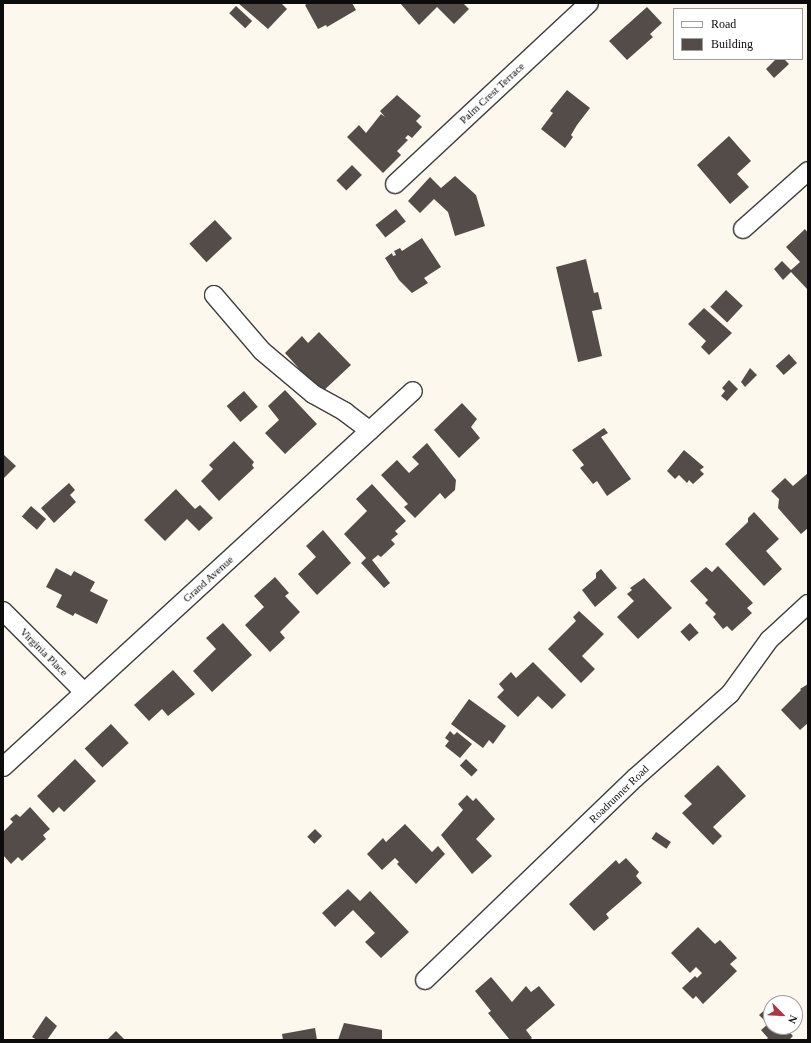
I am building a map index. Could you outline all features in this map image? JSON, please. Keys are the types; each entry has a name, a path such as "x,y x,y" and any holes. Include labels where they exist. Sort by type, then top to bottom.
{"street":[{"name":"Palm Crest Terrace","path":"395,184 589,3"},
{"path":"743,229 808,171"},
{"path":"214,295 262,351 313,394 345,412 370,431"},
{"name":"Grand Avenue","path":"3,768 413,391"},
{"name":"Roadrunner Road","path":"425,980 635,778 730,694 769,640 808,604"},
{"name":"Virginia Place","path":"3,612 84,692"}],"building":[{"path":"238,3 281,3 287,9 268,29"},
{"path":"308,3 352,3 356,10 327,27 326,25 318,29 305,5"},
{"path":"400,3 463,3 469,9 454,24 437,7 419,25"},
{"path":"236,6 252,21 245,28 229,13"},
{"path":"647,7 662,23 650,34 653,37 627,60 609,41"},
{"path":"775,60 785,60 789,64 774,78 766,69"},
{"path":"567,90 590,108 577,125 571,135 573,137 565,148 541,129 553,113 550,111"},
{"path":"397,95 421,116 416,121 422,127 412,138 408,135 405,138 408,140 397,151 401,155 383,173 347,137 359,125 366,133 381,114 385,117 380,111"},
{"path":"729,136 751,161 737,174 749,187 730,204 697,165"},
{"path":"352,165 362,175 346,190 336,181"},
{"path":"455,176 476,195 485,226 455,236 448,212 434,199 420,213 408,201 430,177 441,188"},
{"path":"396,209 406,222 385,238 376,225"},
{"path":"215,220 232,238 206,262 189,244"},
{"path":"805,229 808,233 808,290 791,272 783,280 774,269 782,261 791,270 800,262 786,247"},
{"path":"422,238 441,267 424,278 428,283 412,293 399,280 385,258 392,253 393,256 396,255 394,251 400,248 402,251"},
{"path":"586,259 594,293 598,292 602,309 592,311 602,356 578,362 556,267"},
{"path":"726,290 743,306 727,323 710,307"},
{"path":"704,308 732,333 709,355 701,347 706,341 688,324"},
{"path":"319,332 351,365 321,393 285,353 302,336 308,343"},
{"path":"789,354 797,363 784,375 776,366"},
{"path":"750,368 757,375 745,387 741,382"},
{"path":"729,380 738,389 727,401 721,396 725,391 722,388"},
{"path":"285,390 317,424 285,454 265,433 279,420 268,406"},
{"path":"244,391 258,407 240,422 227,406"},
{"path":"462,403 477,419 471,427 480,438 459,458 434,430"},
{"path":"604,428 608,433 601,437 631,479 607,496 597,481 593,484 580,468 584,465 572,450"},
{"path":"234,441 254,462 252,465 254,468 219,501 201,481 213,469 209,465"},
{"path":"427,443 456,480 455,490 445,499 440,493 415,518 404,507 408,504 381,475 397,460 409,473 419,464 412,457"},
{"path":"684,450 704,467 700,470 704,474 693,484 689,480 687,483 679,475 675,479 667,471"},
{"path":"3,454 16,466 3,479"},
{"path":"808,473 808,528 801,534 778,508 779,499 771,491 785,478 793,486"},
{"path":"69,483 75,490 70,495 76,502 54,523 41,508"},
{"path":"372,484 406,521 395,531 398,534 391,540 395,544 381,557 378,555 372,560 390,583 384,588 361,563 366,558 344,534 367,511 356,499"},
{"path":"176,489 195,509 200,505 213,518 199,531 187,519 165,541 144,520"},
{"path":"31,506 46,519 37,530 22,517"},
{"path":"754,512 779,539 766,551 782,569 764,586 725,544 748,522 748,518"},
{"path":"323,530 351,563 317,595 298,574 316,557 306,546"},
{"path":"718,566 753,603 747,608 752,613 732,631 727,626 723,629 713,617 716,614 705,603 708,600 690,581 706,567 712,572"},
{"path":"56,568 71,576 74,571 95,582 90,591 108,600 97,624 75,613 73,616 56,607 62,595 46,587"},
{"path":"601,569 617,588 595,607 582,590 596,578 596,573"},
{"path":"275,577 289,593 285,596 300,612 280,632 285,638 270,652 245,625 264,607 254,596"},
{"path":"644,578 672,608 638,639 617,617 634,601 627,594 632,590 630,588"},
{"path":"579,611 604,634 582,656 595,669 581,683 548,649 576,621 573,617"},
{"path":"223,623 252,655 212,692 193,671 216,649 206,638"},
{"path":"690,623 699,633 689,641 680,632"},
{"path":"533,662 566,695 552,709 538,696 518,717 497,697 504,690 499,684 511,672 516,678"},
{"path":"173,670 195,694 168,716 162,709 149,721 134,705"},
{"path":"808,684 808,723 800,730 781,710 801,690 800,689"},
{"path":"469,699 506,726 493,744 489,740 483,748 451,724"},
{"path":"111,724 129,743 102,768 85,749"},
{"path":"450,731 454,735 457,732 472,744 460,758 445,746 449,741 445,738"},
{"path":"75,759 96,781 64,812 59,807 53,813 37,796"},
{"path":"466,759 478,770 472,776 460,766"},
{"path":"718,765 746,796 713,827 722,836 713,845 682,813 692,804 684,796"},
{"path":"467,795 473,801 476,798 495,819 476,839 492,856 472,874 441,835 463,810 458,804"},
{"path":"30,807 50,829 43,835 46,839 22,861 18,857 11,864 3,855 3,832 13,822 10,819 16,814 20,817"},
{"path":"405,824 432,852 438,846 445,854 416,884 397,864 399,862 395,858 382,870 367,854 383,838 386,842"},
{"path":"315,829 322,836 314,844 307,837"},
{"path":"656,832 671,842 666,849 652,839"},
{"path":"626,858 639,872 636,876 642,883 606,914 609,918 594,931 569,904 616,860 619,864"},
{"path":"348,889 360,901 370,891 409,932 381,958 365,942 375,933 353,910 335,927 322,913"},
{"path":"698,927 715,944 720,940 737,958 730,964 737,971 703,1004 696,996 693,999 682,988 695,976 697,978 702,973 696,967 690,973 671,953"},
{"path":"491,977 512,1002 526,986 531,992 539,986 555,1005 526,1030 532,1038 529,1040 510,1040 488,1013 491,1011 475,991"},
{"path":"763,1011 763,1019 759,1015"},
{"path":"46,1016 57,1026 47,1040 37,1040 32,1037"},
{"path":"344,1023 382,1030 382,1040 338,1040"},
{"path":"315,1028 317,1040 283,1040 282,1034"},
{"path":"116,1031 124,1039 107,1040"},
{"path":"765,1035 793,1036 789,1040 766,1040 768,1038"}]}
